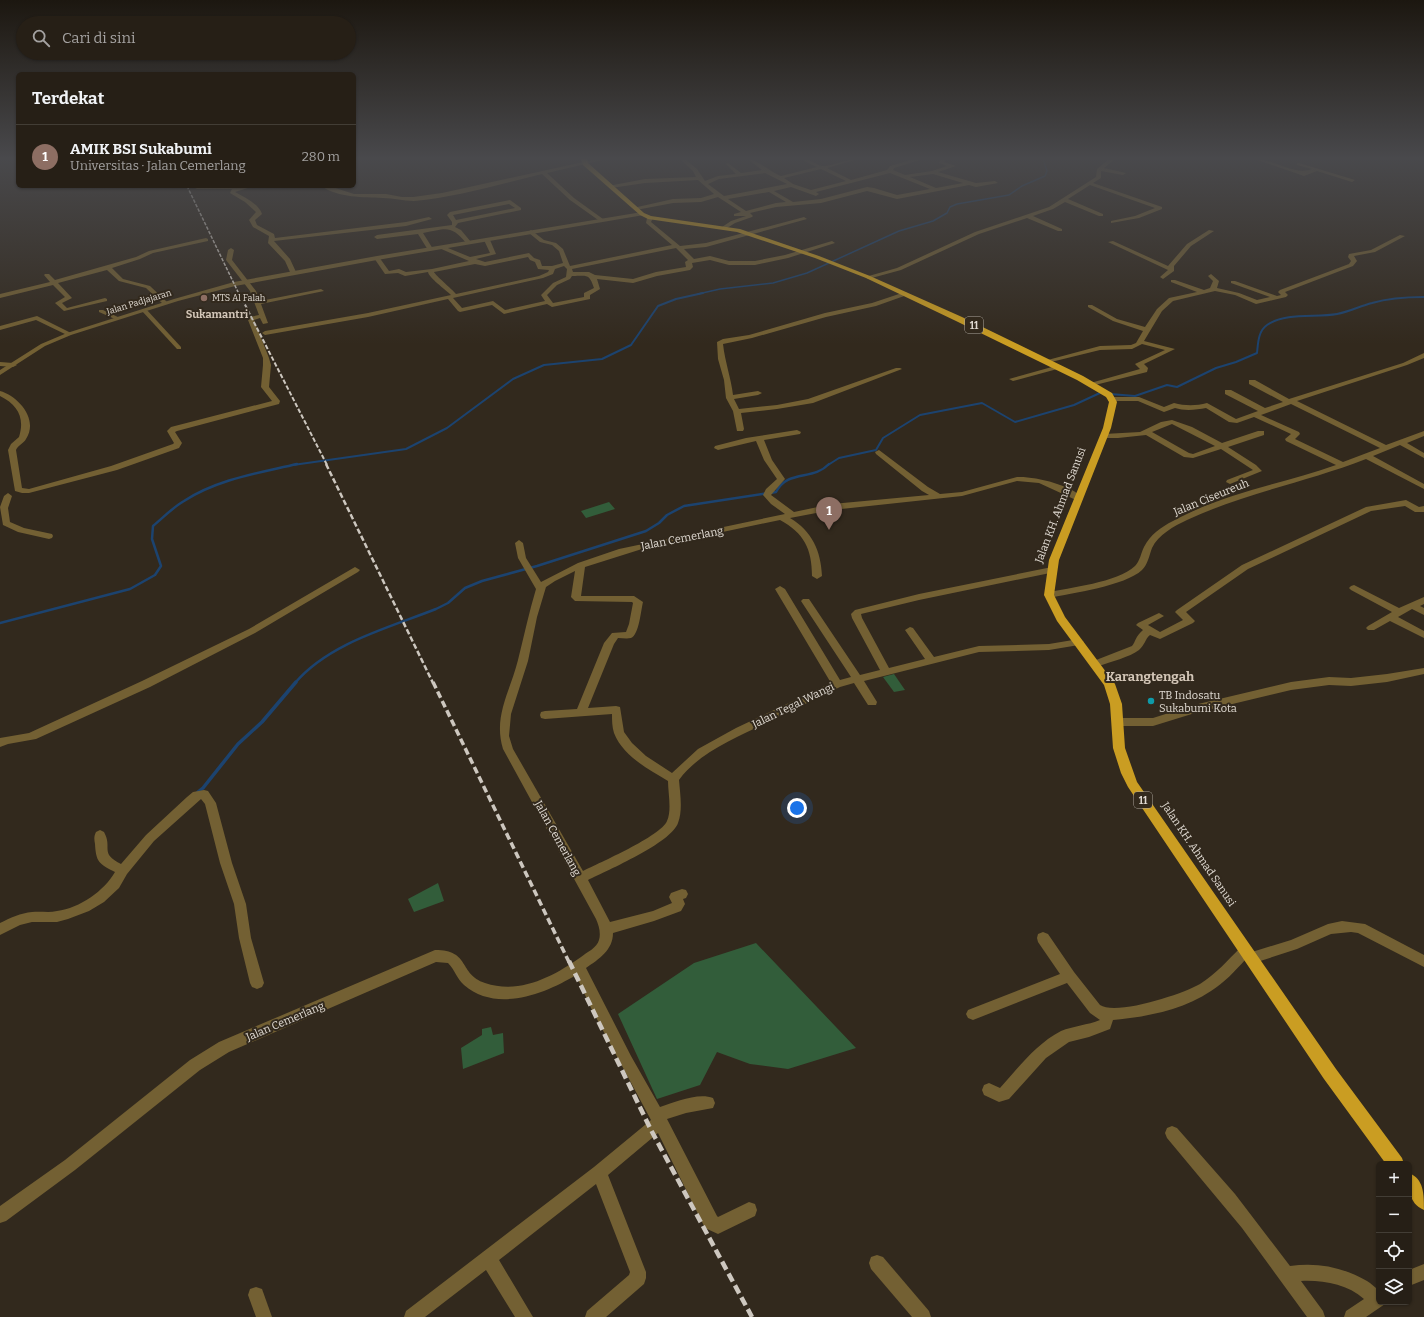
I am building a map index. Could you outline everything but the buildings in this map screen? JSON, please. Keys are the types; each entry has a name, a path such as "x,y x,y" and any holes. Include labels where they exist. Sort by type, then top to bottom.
{"highway":[{"name":"11","path":"660,220 724,228 749,233 817,257 868,277 975,326 1059,367 1092,384 1107,394"},
{"name":"Jalan KH. Ahmad Sanusi","path":"1107,394 1113,402 1113,407 1105,432 1054,560 1049,595 1054,607 1109,684 1116,704 1119,748 1132,784 1330,1074 1394,1161"},
{"path":"1412,1185 1424,1201"}],"street":[{"path":"252,220 255,226 272,235 271,240 273,246 288,260 293,272"},
{"path":"271,240 420,220"},
{"path":"377,237 450,227 455,226 455,222 463,220"},
{"name":"Jalan Padjajaran","path":"0,373 13,366 43,345 69,334 212,289 293,272 599,220"},
{"path":"649,220 648,222 678,247 693,262"},
{"path":"724,228 738,220"},
{"path":"568,269 678,247 706,245 798,220"},
{"path":"868,277 899,269 974,235 1015,220"},
{"path":"1038,220 1060,230"},
{"path":"1113,222 1120,220"},
{"path":"387,226 391,236"},
{"path":"450,227 459,231 469,243"},
{"path":"1163,278 1170,272 1187,247 1210,231"},
{"path":"420,232 430,249"},
{"path":"531,232 542,241 556,245 564,256 568,269 568,278 555,284 544,295 552,305"},
{"path":"1047,361 1100,348 1132,347 1139,344 1159,310 1169,300 1213,289 1237,294 1256,302 1285,295 1281,292 1282,291 1351,265 1354,261 1351,255 1373,251 1402,236"},
{"path":"0,296 56,283 138,258 151,252 206,240"},
{"path":"377,258 388,273 399,271 405,274 428,270 431,271 493,254 487,240"},
{"path":"1111,242 1171,269"},
{"path":"441,247 471,261 485,264 529,255 532,259 537,260 540,268 568,269 588,274 593,277 637,280 656,274 688,268 690,267 688,263 710,258 729,263 756,263 786,257 801,251 832,243"},
{"path":"48,536 13,528 6,523 4,497 22,491 114,468 176,446 178,443 171,431 174,429 276,402 265,387 267,365 266,358 251,320 252,318 264,320 253,291 229,260 231,250"},
{"path":"108,267 121,280 148,287 165,303"},
{"path":"265,333 368,315 541,278 551,273 552,268"},
{"path":"431,271 432,276 443,283 460,310 494,303 504,312 588,298 586,294 596,289 593,277"},
{"path":"47,275 69,298 58,303 66,310 105,300"},
{"path":"1210,276 1216,281 1213,289"},
{"path":"1173,281 1204,292"},
{"path":"1233,282 1275,297"},
{"path":"258,303 322,291"},
{"path":"740,429 737,411 730,398 728,380 721,359 720,342 750,337 825,315 880,303 904,294"},
{"path":"1090,306 1120,322 1147,330"},
{"path":"101,310 117,318"},
{"path":"144,310 179,348"},
{"path":"0,328 37,318 69,334"},
{"path":"1092,384 1144,370 1144,368 1139,364 1172,349 1141,342"},
{"path":"1410,352 1422,356"},
{"path":"1107,394 1142,399 1164,410 1175,405 1183,408 1187,405 1196,408 1207,404 1236,421 1291,401 1405,364 1422,356"},
{"path":"0,364 13,366"},
{"path":"1013,379 1059,367"},
{"path":"737,411 777,407 810,401 898,369"},
{"path":"1256,381 1291,401 1386,448"},
{"path":"1228,392 1265,411"},
{"path":"0,393 8,396 22,412 25,418 23,438 14,446 12,450 16,485 18,489 22,491"},
{"path":"730,398 758,393"},
{"path":"1256,415 1296,434 1288,439 1343,465"},
{"path":"1105,432 1128,435 1146,432 1166,423 1175,422 1182,424 1253,466 1258,471 1230,482"},
{"path":"718,448 759,438 797,432"},
{"path":"1146,432 1187,455 1197,456 1220,446 1261,433"},
{"name":"Jalan Ciseureuh","path":"1049,595 1116,578 1135,571 1143,563 1147,549 1157,536 1170,527 1206,508 1260,489 1343,465 1424,433"},
{"path":"759,438 768,460 781,479 767,495 807,536 816,561 817,576"},
{"path":"1400,442 1424,456"},
{"path":"878,452 925,489 938,496"},
{"path":"1366,456 1424,487"},
{"name":"Jalan Cemerlang","path":"0,1215 70,1165 195,1065 211,1054 426,960 442,956 451,958 457,962 462,972 472,983 488,990 510,992 530,990 544,985 578,966 598,951 605,942 606,929 580,878 508,749 504,736 506,714 523,661 532,617 540,588 552,579 581,566 642,546 832,507 962,494 1024,478 1043,482 1079,498"},
{"path":"1159,616 1141,625 1160,636 1190,621 1180,612 1245,567 1369,509 1406,503 1418,510 1424,509"},
{"path":"519,543 522,558 540,588"},
{"path":"580,713 612,637 615,635 628,636 630,633 634,624 638,602 634,600 578,599 576,597 576,591 581,566"},
{"path":"0,743 12,738 23,739 32,736 146,684 260,626 355,570"},
{"path":"886,671 857,618 856,614 858,612 919,597 1052,570"},
{"path":"1354,588 1395,614 1424,635"},
{"path":"780,589 836,684"},
{"path":"1371,628 1424,600"},
{"path":"806,601 872,702"},
{"path":"1412,605 1424,612"},
{"path":"910,630 932,661"},
{"path":"1095,664 1135,648 1139,644 1140,638 1149,630"},
{"name":"Jalan Tegal Wangi","path":"673,779 679,771 702,752 740,731 836,684 855,678 979,649 1009,647 1050,648 1079,642"},
{"path":"1117,722 1153,722 1194,709 1291,686 1329,681 1351,682 1387,678 1424,671"},
{"path":"545,715 616,710 619,719 619,732 630,749 673,779 675,807 672,822 667,830 648,843 580,878"},
{"path":"0,929 18,920 32,917 57,917 85,907 107,892 115,884 123,870 150,838 197,795 204,794 210,804 226,863 235,886 240,904 245,938 257,983"},
{"path":"100,835 102,857 108,863 123,870"},
{"path":"606,929 648,918 677,906 679,904 675,897 682,894"},
{"path":"1043,938 1069,976 1095,1009 1102,1014 1139,1011 1193,994 1206,988 1248,954 1299,943 1323,930 1338,925 1349,925 1360,928 1424,961"},
{"path":"578,966 596,1004 658,1118 711,1222 718,1226 749,1210"},
{"path":"973,1014 1069,976"},
{"path":"989,1090 998,1095 1004,1094 1041,1053 1066,1036 1089,1031 1105,1024 1109,1014"},
{"path":"412,1317 652,1130 658,1118 686,1106 708,1103"},
{"path":"1172,1133 1246,1220 1317,1317"},
{"path":"593,1317 638,1278 638,1272 599,1172"},
{"path":"488,1258 525,1317"},
{"path":"877,1263 922,1317"},
{"path":"1287,1275 1304,1272 1324,1274 1347,1280 1360,1286 1376,1298"},
{"path":"1412,1277 1424,1272"},
{"path":"256,1295 264,1317"},
{"path":"1352,1317 1376,1300"}],"green space":[{"path":"609,502 615,509 586,518 581,511"},
{"path":"894,674 905,690 894,692 883,677"},
{"path":"438,883 444,901 414,912 408,899"},
{"path":"756,943 856,1048 788,1069 750,1064 717,1052 700,1085 657,1099 618,1014 694,963"},
{"path":"491,1027 493,1035 503,1033 504,1053 463,1069 461,1048 482,1035 482,1029"}],"waterway":[{"path":"698,294 720,289 773,283 807,273 899,231 934,220"},
{"path":"293,465 406,449 447,428 513,379 544,365 602,359 631,345 658,306 676,299 703,293"},
{"path":"1110,394 1135,396 1167,385 1177,387 1216,368 1236,362 1257,353 1259,338 1264,328 1267,325 1283,318 1337,314 1378,301 1424,297"},
{"path":"828,465 839,458 876,450 883,438 920,415 982,403 1015,422 1074,405 1102,392"},
{"path":"0,623 130,589 155,575 161,566 152,539 153,526 180,503 197,493 225,482 297,464"},
{"path":"296,682 309,669 342,647 379,630 436,609 448,603 465,588 482,581 537,566 646,531 659,523 667,515 684,506 776,492 787,480 816,472 829,464"},
{"path":"198,792 203,788 238,744 262,722 296,682"}],"railway":[{"path":"204,220 239,294"},
{"path":"239,293 327,465"},
{"path":"326,464 433,683"},
{"path":"433,682 569,962"},
{"path":"569,961 651,1130 752,1317"}],"place":[{"name":"MTS Al Falah","path":"204,298"},
{"name":"AMIK BSI Sukabumi","path":"829,530"},
{"name":"TB Indosatu Sukabumi Kota","path":"1151,701"}],"district":[{"name":"Sukamantri","path":"217,314"},
{"name":"Karangtengah","path":"1150,676"}]}
